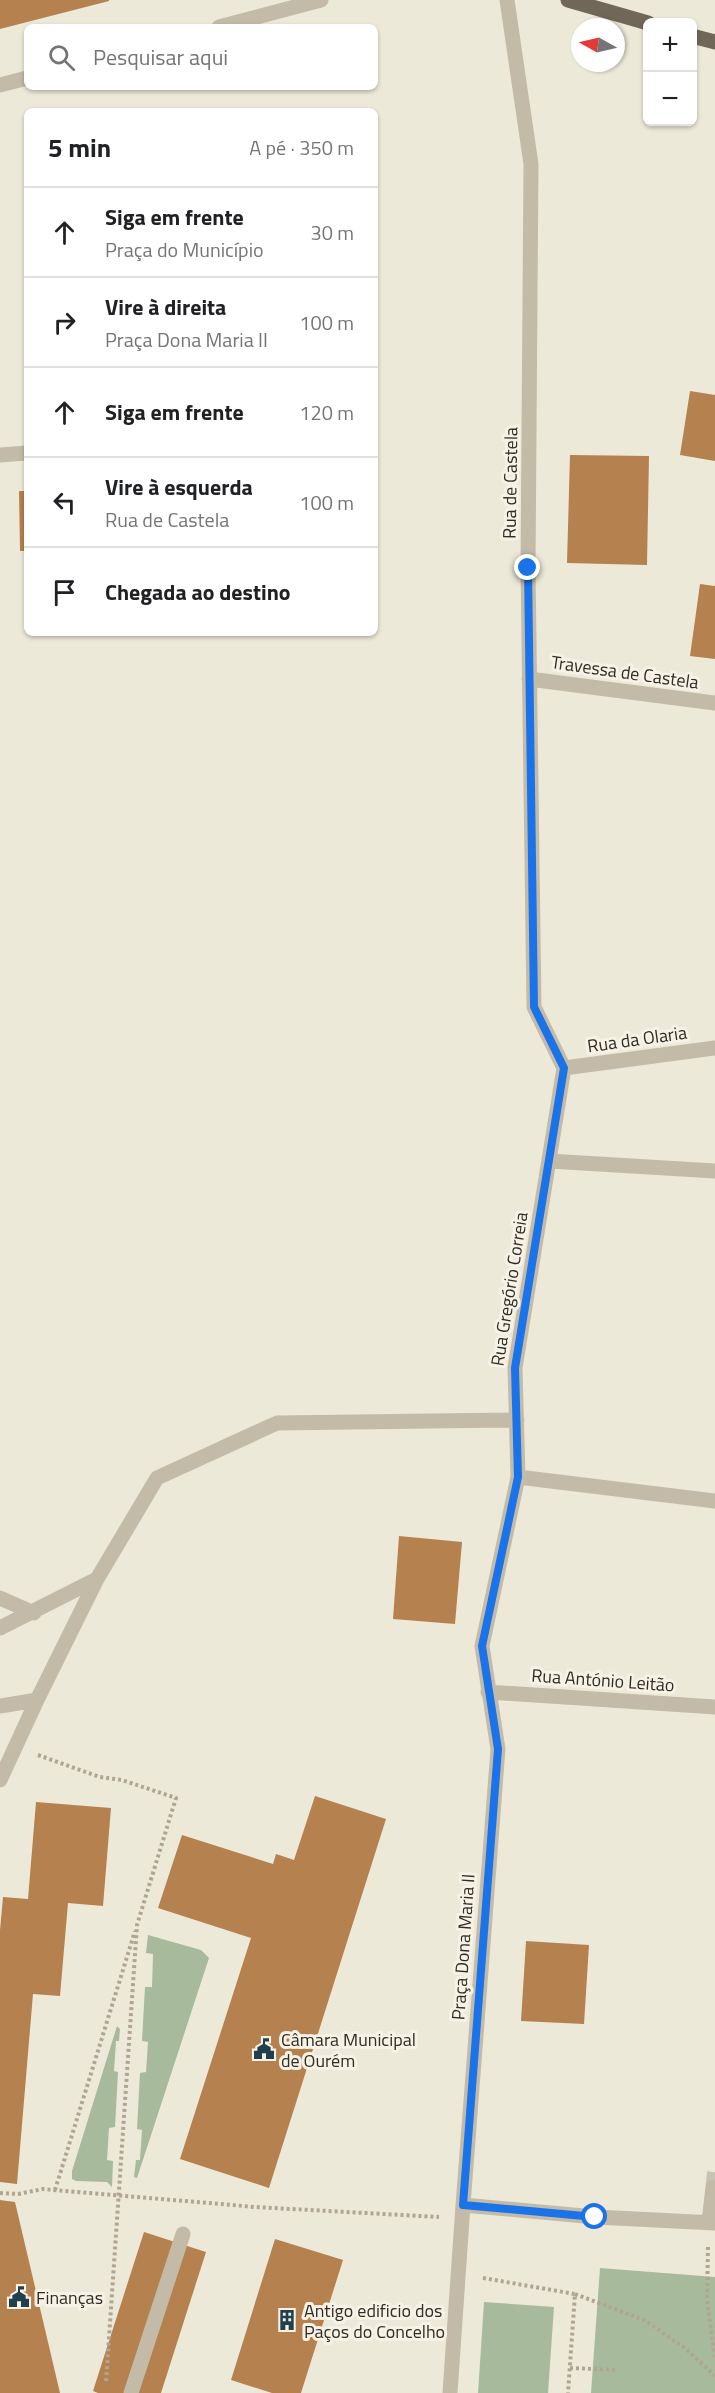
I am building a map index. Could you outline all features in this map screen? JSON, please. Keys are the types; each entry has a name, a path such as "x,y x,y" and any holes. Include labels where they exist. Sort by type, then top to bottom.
{"main road":[{"path":"568,0 643,22"},
{"path":"697,37 715,42"}],"street":[{"path":"226,24 261,8 321,0"},
{"name":"Rua de Castela","path":"507,0 531,164 530,679 534,1007 564,1068"},
{"path":"0,85 24,79"},
{"path":"0,455 24,453"},
{"name":"Travessa de Castela","path":"530,679 715,703"},
{"name":"Rua da Olaria","path":"564,1068 715,1048"},
{"name":"Rua Gregório Correia","path":"488,1692 482,1646 518,1477 515,1368 564,1068"},
{"path":"549,1161 715,1171"},
{"path":"0,1780 97,1579 157,1478 277,1423 517,1420"},
{"path":"518,1477 715,1501"},
{"path":"0,1629 97,1579"},
{"path":"0,1598 34,1613"},
{"name":"Rua António Leitão","path":"488,1692 715,1707"},
{"name":"Praça Dona Maria II","path":"450,2393 498,1749 488,1692"},
{"path":"0,1706 37,1700"},
{"path":"463,2205 595,2217 712,2222 713,2187"},
{"path":"131,2393 183,2234"}],"path":[{"path":"14,1749 100,1778 122,1780 176,1798 55,2190"},
{"path":"106,2393 137,1925"},
{"path":"0,2193 18,2194 44,2189 255,2207 439,2217 438,2229"},
{"path":"712,2222 707,2299 715,2359"},
{"path":"486,2278 575,2294 644,2320 685,2348 715,2376"},
{"path":"568,2393 575,2294"},
{"path":"570,2368 618,2370"}],"green space":[{"path":"148,1935 201,1950 209,1958 137,2178 134,2177 136,2160 140,2160 142,2130 137,2129 140,2073 146,2072 148,2042 142,2041 145,1987 152,1987 153,1954 146,1953"},
{"path":"117,2026 120,2029 119,2041 116,2041 114,2071 118,2072 115,2127 109,2128 107,2160 113,2161 112,2187 107,2182 76,2181 72,2179 72,2171"},
{"path":"600,2268 715,2277 715,2393 591,2393"},
{"path":"484,2302 554,2307 548,2393 478,2393"}],"building":[{"path":"0,0 109,0 109,1 0,29"},
{"path":"690,391 715,395 715,461 680,455"},
{"path":"570,455 649,456 647,565 567,563"},
{"path":"19,491 24,491 24,551 20,551"},
{"path":"700,584 715,586 715,659 690,656"},
{"path":"399,1536 462,1542 455,1624 393,1619"},
{"name":"Câmara Municipal de Ourém","path":"315,1796 386,1819 269,2188 180,2159 251,1938 158,1908 182,1835 273,1864 276,1854 294,1860"},
{"path":"36,1802 111,1808 103,1906 68,1903 60,1996 33,1994 17,2184 0,2182 0,1930 3,1897 28,1899"},
{"path":"526,1941 589,1945 584,2024 521,2021"},
{"name":"Finanças","path":"0,2200 15,2202 60,2393 0,2393"},
{"path":"144,2232 206,2252 161,2393 98,2393 93,2391"},
{"name":"Antigo edificio dos Paços do Concelho","path":"275,2239 343,2260 301,2393 272,2393 231,2380"}],"tunnel":[{"path":"713,2187 715,2167"}],"place":[{"name":"Câmara Municipal de Ourém","path":"264,2049"},
{"name":"Finanças","path":"19,2297"},
{"name":"Antigo edificio dos Paços do Concelho","path":"287,2320"}],"route":[{"path":"528,568 534,1007 564,1068 515,1368 518,1477 482,1646 498,1749 463,2205 595,2217"}]}
